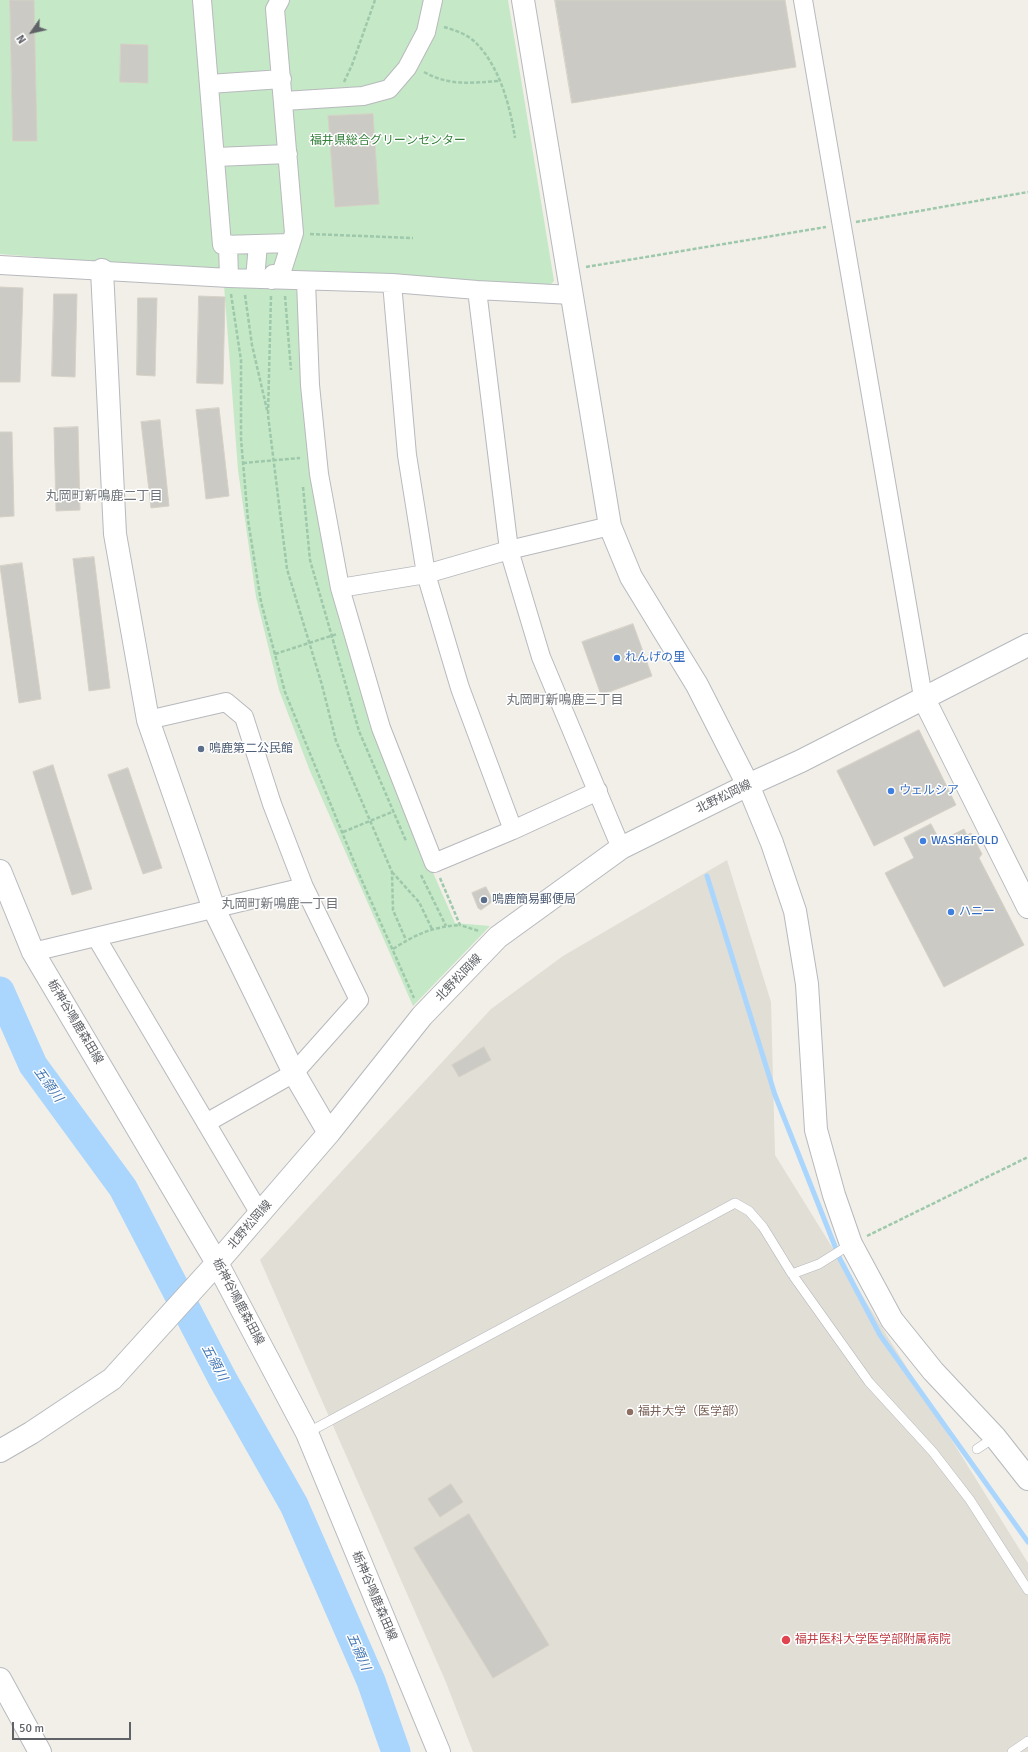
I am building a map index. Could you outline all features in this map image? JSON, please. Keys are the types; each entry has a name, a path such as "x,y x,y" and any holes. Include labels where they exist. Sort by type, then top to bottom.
{"street":[{"path":"202,0 222,245 258,244 292,238"},
{"path":"250,279 273,274 281,274 292,238 288,154 275,9 280,0"},
{"path":"284,101 363,96 389,89 410,64 426,32 433,0"},
{"path":"524,0 610,526 631,577 697,685 748,785 772,843 795,911 807,984 816,1130 834,1195 851,1244 892,1320 933,1371 995,1437 1028,1479"},
{"path":"803,0 923,697 1028,907"},
{"path":"209,84 282,79"},
{"path":"216,157 288,154"},
{"path":"228,244 250,279"},
{"path":"250,279 258,244"},
{"path":"0,265 250,279 392,283 477,290 572,295"},
{"path":"102,270 115,534 148,720 214,909 294,1073 329,1133"},
{"path":"306,281 310,385 317,456 340,588 381,728 434,863 513,830 598,791"},
{"path":"392,283 407,455 426,574 460,688 513,830"},
{"path":"477,290 509,550 541,657 621,848"},
{"path":"340,588 426,574 509,550 610,526"},
{"name":"北野松岡線","path":"0,1451 31,1433 112,1379 260,1214 329,1133 422,1016 498,937 621,848 748,785 801,761 923,697 1028,645"},
{"path":"148,720 226,702 244,717 272,804 304,887 359,1000 294,1073 206,1123"},
{"name":"栃神谷鳴鹿森田線","path":"0,871 33,952 217,1263 306,1433 439,1752"},
{"path":"33,952 304,887"},
{"path":"96,937 260,1214"},
{"path":"0,1679 40,1752"}],"lane":[{"path":"306,1433 735,1203 749,1211 763,1227 792,1274 869,1382 933,1452 970,1500 1028,1590"},
{"path":"792,1274 819,1264 851,1244"},
{"path":"977,1449 995,1437"},
{"path":"1012,1752 1028,1741"}],"path":[{"path":"336,98 352,65 375,0"},
{"path":"428,23 458,31 477,44 495,71 499,81 511,114 514,138"},
{"path":"410,64 432,76 459,84 499,81"},
{"path":"568,270 1028,192"},
{"path":"292,238 413,238"},
{"path":"250,279 252,345 268,415"},
{"path":"250,279 287,569 322,685 336,741 392,872 419,902 432,929"},
{"path":"250,279 241,360 241,439 248,520 258,587 284,692 422,1016"},
{"path":"243,463 273,462 317,456"},
{"path":"275,654 352,629"},
{"path":"343,832 411,804"},
{"path":"434,863 460,925"},
{"path":"392,872 393,910 406,940"},
{"path":"393,949 406,940 432,929 460,925 498,937"},
{"path":"851,1244 1028,1157"}],"shaded area":[{"name":"福井大学（医学部）","path":"727,860 771,1002 775,1155 1028,1563 1028,1752 473,1752 445,1680 260,1260 491,1009 563,956"}],"green space":[{"name":"福井県総合グリーンセンター","path":"0,0 508,0 554,281 548,287 296,278 307,445 327,562 340,623 369,717 400,797 455,923 490,926 413,1006 310,771 279,690 256,597 238,470 223,272 0,254"}],"building":[{"path":"10,0 34,0 37,141 13,141"},
{"path":"555,0 785,0 796,67 572,103"},
{"path":"121,44 148,45 148,83 120,82"},
{"path":"373,114 379,204 335,207 328,116"},
{"path":"0,287 23,288 20,382 0,382"},
{"path":"54,294 77,294 75,377 52,376"},
{"path":"199,296 225,297 223,384 197,383"},
{"path":"138,298 157,298 155,376 137,375"},
{"path":"219,408 229,496 206,499 196,410"},
{"path":"160,420 169,506 151,508 141,422"},
{"path":"78,427 80,510 56,511 54,428"},
{"path":"0,432 12,432 14,516 0,517"},
{"path":"94,557 110,688 89,691 73,559"},
{"path":"22,563 41,699 19,703 0,566"},
{"path":"633,624 652,676 601,695 582,642"},
{"path":"919,730 956,805 874,846 837,771"},
{"path":"53,765 92,889 72,895 33,772"},
{"path":"128,768 162,868 143,874 108,775"},
{"path":"931,824 940,841 964,829 967,835 971,833 982,854 979,858 1024,945 944,987 885,873 914,858 904,838"},
{"path":"486,887 493,901 481,910 478,908 472,893"},
{"path":"484,1047 491,1060 459,1077 452,1065"},
{"path":"451,1484 463,1502 440,1517 428,1499"},
{"path":"469,1514 549,1645 493,1678 414,1548"}],"waterway":[{"path":"707,876 775,1095 840,1259 880,1335 1028,1542"},
{"name":"五領川","path":"0,991 33,1065 123,1188 222,1378 294,1505 371,1681 396,1752"}],"place":[{"name":"れんげの里","path":"617,658"},
{"name":"鳴鹿第二公民館","path":"201,749"},
{"name":"ウェルシア","path":"891,791"},
{"name":"WASH&FOLD","path":"923,841"},
{"name":"鳴鹿簡易郵便局","path":"484,900"},
{"name":"ハニー","path":"951,912"},
{"name":"福井大学（医学部）","path":"630,1412"},
{"name":"福井医科大学医学部附属病院","path":"786,1640"}],"district":[{"name":"丸岡町新鳴鹿二丁目","path":"104,497"},
{"name":"丸岡町新鳴鹿三丁目","path":"565,701"},
{"name":"丸岡町新鳴鹿一丁目","path":"280,905"}]}
